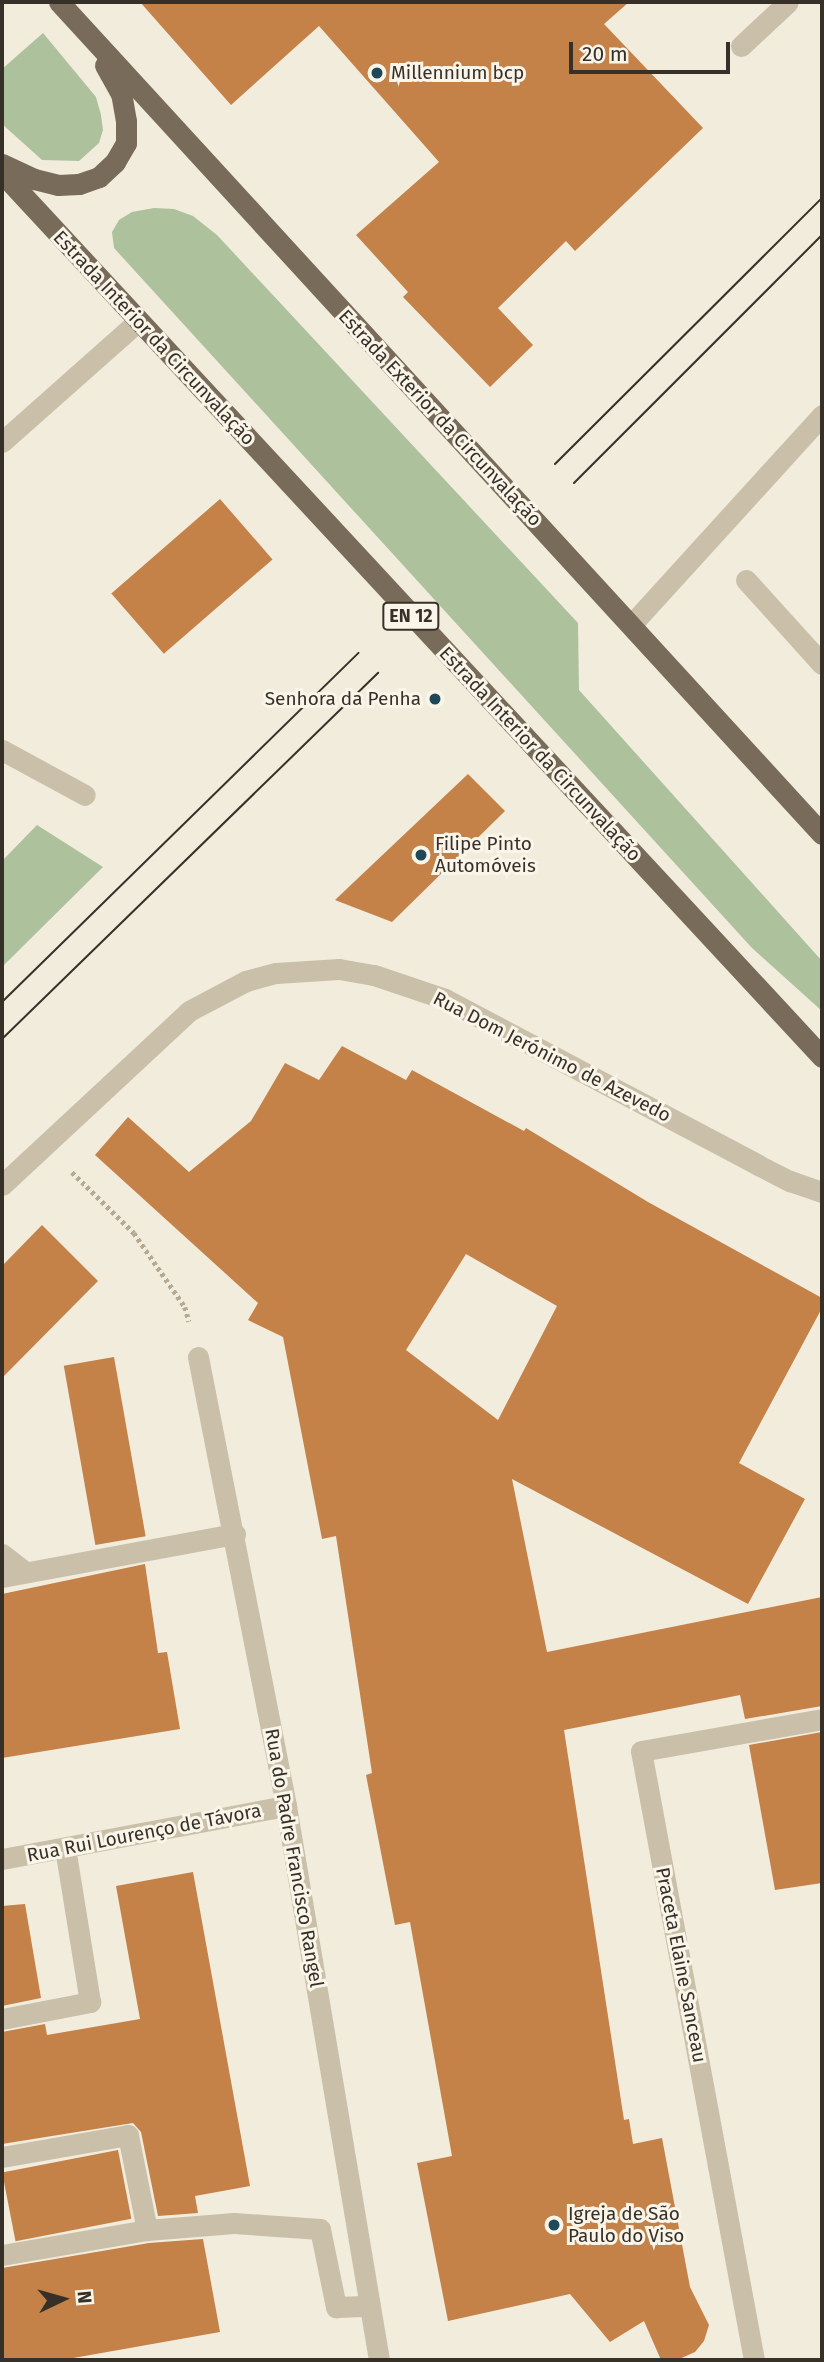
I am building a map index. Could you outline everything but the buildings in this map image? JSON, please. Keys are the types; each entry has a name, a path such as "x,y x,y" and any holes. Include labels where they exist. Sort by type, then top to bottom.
{"main road":[{"name":"Estrada Exterior da Circunvalação","path":"58,2 822,834"},
{"path":"2,164 46,182 79,184 99,177 115,162 126,143 121,94 108,69 73,19"},
{"name":"Estrada Interior da Circunvalação","path":"2,173 822,1057"}],"street":[{"path":"741,46 788,2"},
{"path":"2,442 137,321"},
{"path":"631,625 822,415"},
{"path":"746,580 822,664"},
{"path":"2,750 85,795"},
{"name":"Rua Dom Jerónimo de Azevedo","path":"2,1185 189,1011 246,981 276,973 339,969 374,975 446,999 790,1181 822,1195"},
{"name":"Rua do Padre Francisco Rangel","path":"198,1357 235,1534 286,1806 379,2360"},
{"path":"2,1577 235,1534"},
{"path":"2,1555 25,1572"},
{"name":"Praceta Elaine Sanceau","path":"754,2360 641,1751 822,1719"},
{"name":"Rua Rui Lourenço de Távora","path":"2,1859 286,1806"},
{"path":"2,2019 90,2002 65,1848"},
{"path":"2,2157 128,2135 147,2230"},
{"path":"2,2255 147,2230 234,2223 320,2229 336,2306 370,2306"}],"path":[{"path":"46,1143 134,1233 159,1266 185,1307 198,1357"}],"green space":[{"path":"43,33 96,97 103,130 99,143 79,161 42,160 2,124 2,69"},
{"path":"154,208 174,209 193,216 217,235 578,623 579,690 822,961 822,1011 752,948 114,248 112,232 119,220 132,212"},
{"path":"37,825 103,867 2,967 2,861"}],"tram line":[{"path":"555,464 822,198"},
{"path":"574,483 822,235"},
{"path":"2,1002 359,653"},
{"path":"2,1039 378,673"}],"place":[{"name":"Millennium bcp","path":"377,73"},
{"name":"Senhora da Penha","path":"435,699"},
{"name":"Filipe Pinto Automóveis","path":"421,855"},
{"name":"Igreja de São Paulo do Viso","path":"554,2225"}]}
